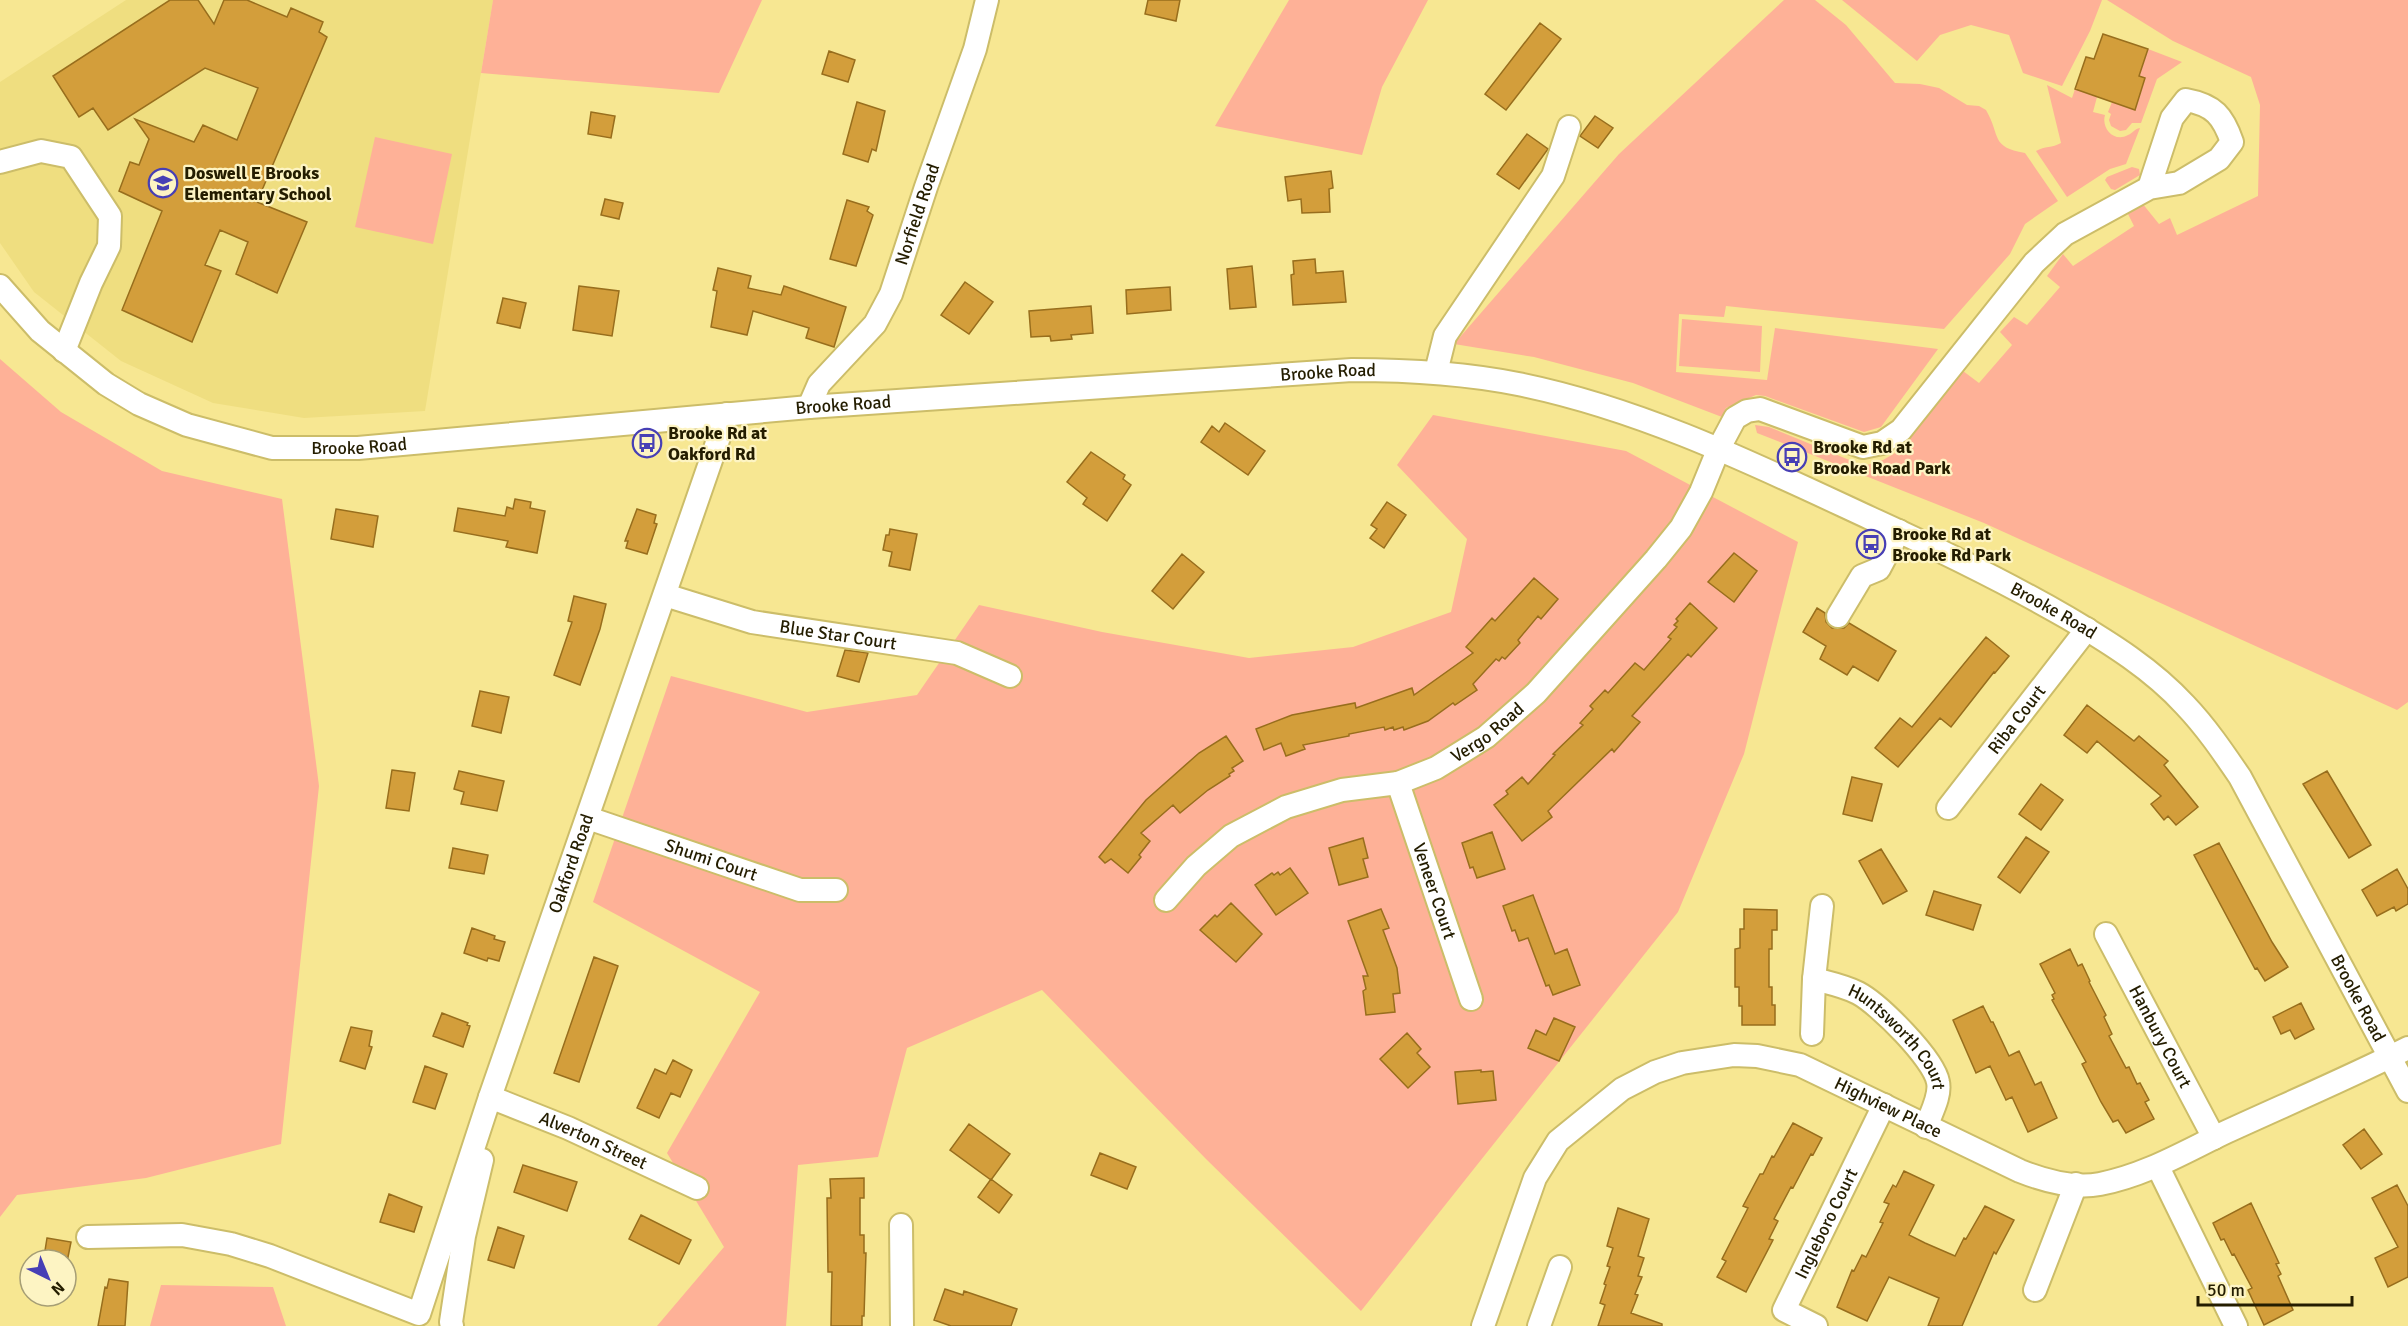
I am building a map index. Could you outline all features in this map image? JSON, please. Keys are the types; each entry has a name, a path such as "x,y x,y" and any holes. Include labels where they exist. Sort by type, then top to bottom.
{"street":[{"name":"Norfield Road","path":"808,406 819,384 875,324 891,294 975,49 987,0"},
{"path":"1436,372 1445,336 1553,176 1569,127"},
{"path":"0,162 41,151 71,157 110,216 109,246 64,351"},
{"name":"Vergo Road","path":"1166,900 1196,866 1231,836 1277,812 1342,790 1398,783 1436,768 1486,737 1536,693 1604,620 1681,528 1701,492 1719,448 1735,418 1747,411 1760,409 1863,447 1882,443 1901,430 2034,263 2065,234 2149,188"},
{"name":"Brooke Road","path":"0,286 39,331 106,384 139,404 188,425 272,448 367,448 808,406 1352,370 1436,372 1518,384 1590,402 1655,423 1719,448 1973,567 2087,629 2132,659 2162,683 2185,705 2218,745 2240,777 2399,1052 2408,1091"},
{"name":"Oakford Road","path":"88,1237 182,1235 231,1244 270,1256 419,1314 497,1100 588,818 727,414"},
{"path":"1838,616 1862,576 1879,569 1899,531"},
{"name":"Blue Star Court","path":"665,595 752,622 957,653 1010,676"},
{"name":"Riba Court","path":"1948,808 2087,629"},
{"name":"Veneer Court","path":"1398,783 1471,999"},
{"name":"Shumi Court","path":"588,818 800,890 836,890"},
{"path":"1812,1034 1814,979 1822,906"},
{"name":"Hanbury Court","path":"2106,934 2214,1138"},
{"name":"Huntsworth Court","path":"1814,979 1860,994 1911,1040 1934,1071 1938,1082 1937,1096 1926,1127"},
{"name":"Highview Place","path":"1483,1326 1535,1178 1558,1141 1622,1089 1655,1072 1682,1063 1734,1055 1757,1056 1800,1065 1926,1127 2045,1181 2100,1184 2158,1167 2214,1138 2399,1052"},
{"path":"452,1326 464,1236 497,1100"},
{"name":"Alverton Street","path":"497,1100 568,1128 697,1188"},
{"name":"Ingleboro Court","path":"1816,1326 1784,1310 1884,1106"},
{"path":"2158,1167 2236,1326"},
{"path":"2035,1290 2076,1184"},
{"path":"901,1226 902,1326"},
{"path":"1539,1326 1560,1267"}],"shaded area":[{"path":"126,0 493,0 425,411 304,418 213,403 121,361 34,292 0,243 0,82"},
{"path":"493,0 762,0 719,93 481,73"},
{"path":"1289,0 1428,0 1382,87 1362,155 1215,126"},
{"path":"1784,0 1815,0 1846,25 1895,83 1920,84 1939,88 1967,105 1979,106 1986,110 2001,144 2025,153 2058,201 2025,224 2010,254 1944,329 1726,306 1724,317 1679,314 1676,372 1767,380 1775,328 1938,349 1881,427 1864,432 1765,396 1756,395 1726,408 1722,417 1633,383 1534,357 1454,344 1619,154"},
{"path":"1842,0 2102,0 2090,31 2062,86 2023,73 2009,35 1971,25 1940,35 1917,61"},
{"path":"2107,0 2408,0 2408,702 2397,710 1984,523 1757,433 1755,425 1769,427 1864,466 1883,460 1902,449 1963,371 1979,383 2012,345 2000,332 2014,317 2027,325 2060,287 2047,276 2063,254 2073,266 2134,226 2127,212 2142,203 2159,224 2170,218 2177,235 2258,196 2260,105 2251,77 2173,41"},
{"path":"2148,49 2182,62 2157,79 2141,123 2132,123 2126,130 2120,131 2111,126 2109,120 2111,114 2108,112 2112,102 2135,110 2145,78 2139,76"},
{"path":"2047,85 2072,98 2075,89 2097,97 2093,112 2105,115 2105,125 2114,136 2123,137 2140,128 2126,164 2110,169 2067,197 2036,151 2061,143"},
{"path":"375,137 452,154 433,244 355,227"},
{"path":"2132,167 2139,169 2140,175 2115,190 2111,189 2105,180 2107,177"},
{"path":"1682,319 1762,326 1760,372 1679,366"},
{"path":"0,359 61,412 162,471 282,499 319,786 281,1144 146,1178 17,1195 0,1217"},
{"path":"1433,415 1626,451 1798,542 1744,754 1678,912 1361,1311 1206,1159 1042,990 907,1048 878,1157 798,1165 786,1326 657,1326 724,1247 667,1153 760,992 593,902 671,676 807,712 917,695 979,605 1102,632 1249,658 1353,647 1451,612 1467,539 1397,465"},
{"path":"161,1285 273,1287 286,1326 150,1326"}],"building":[{"path":"170,0 198,0 214,24 224,0 247,0 287,17 291,8 323,22 319,32 327,37 257,202 307,222 277,293 236,274 248,242 220,230 205,265 221,271 192,342 122,310 162,211 119,191 130,162 139,165 149,139 135,119 194,142 203,125 237,140 258,88 205,68 108,130 93,108 79,117 53,76"},
{"path":"1148,0 1180,0 1176,21 1145,14"},
{"path":"1540,23 1561,39 1506,110 1485,94"},
{"path":"2103,34 2148,49 2139,76 2145,78 2135,110 2075,89 2086,57 2094,59"},
{"path":"829,51 855,60 848,82 822,74"},
{"path":"857,102 885,111 876,151 872,149 868,162 843,154"},
{"path":"591,112 615,116 611,138 588,134"},
{"path":"1595,116 1613,128 1598,148 1580,136"},
{"path":"1527,134 1548,149 1519,189 1497,174"},
{"path":"1331,171 1333,188 1329,189 1330,212 1302,213 1301,199 1288,201 1285,177"},
{"path":"605,199 623,203 619,219 601,215"},
{"path":"847,200 869,207 867,211 873,215 856,266 830,259"},
{"path":"1315,259 1316,273 1343,271 1346,302 1293,305 1291,275 1294,274 1293,261"},
{"path":"1252,266 1256,307 1230,309 1227,269"},
{"path":"718,268 751,276 748,288 781,295 784,286 846,307 834,347 806,338 809,328 753,311 747,335 711,327 717,291 713,290"},
{"path":"965,282 993,302 969,334 941,315"},
{"path":"579,286 619,291 612,336 573,330"},
{"path":"1170,287 1171,310 1127,314 1126,290"},
{"path":"503,298 526,303 520,328 497,323"},
{"path":"1091,306 1093,333 1071,335 1072,339 1051,341 1050,336 1031,337 1029,311"},
{"path":"1225,423 1265,451 1248,475 1201,442 1212,426 1219,432"},
{"path":"1091,452 1125,475 1123,479 1131,485 1107,521 1083,504 1087,498 1067,482"},
{"path":"515,499 531,502 530,508 545,511 537,553 506,547 508,541 454,531 458,508 505,516 507,507 513,509"},
{"path":"1387,502 1406,515 1384,548 1370,538 1377,529 1371,525"},
{"path":"336,509 378,516 373,547 331,539"},
{"path":"637,509 656,515 654,523 657,524 647,554 626,548 628,541 625,541"},
{"path":"890,529 917,534 910,570 889,566 892,552 883,550 886,535 889,535"},
{"path":"1734,553 1757,571 1734,602 1708,582"},
{"path":"1182,554 1204,572 1173,609 1152,591"},
{"path":"1534,578 1558,599 1541,619 1538,616 1518,640 1520,643 1505,659 1502,657 1499,661 1496,659 1473,684 1477,690 1455,705 1453,703 1428,721 1404,730 1403,727 1394,730 1393,727 1385,730 1384,727 1349,734 1349,736 1303,745 1305,749 1286,756 1281,743 1264,750 1256,729 1292,715 1355,703 1356,708 1412,688 1414,695 1473,653 1466,647 1492,618 1495,621"},
{"path":"574,596 606,604 600,629 580,685 554,675 572,622 568,621"},
{"path":"1690,603 1717,628 1691,657 1688,654 1632,716 1640,722 1614,752 1612,749 1548,811 1552,817 1522,841 1494,805 1508,794 1506,791 1522,777 1528,784 1555,755 1553,754 1583,725 1580,723 1593,709 1590,706 1605,690 1608,693 1635,663 1644,670 1671,639 1668,637 1677,627 1674,625 1678,621 1676,619"},
{"path":"1817,608 1825,613 1826,622 1832,628 1844,628 1849,623 1896,651 1878,681 1853,666 1847,675 1820,659 1826,646 1803,632"},
{"path":"1986,637 2009,656 1951,727 1940,718 1898,767 1875,748 1900,718 1912,727"},
{"path":"845,650 868,653 859,682 837,676"},
{"path":"480,691 509,697 501,733 472,726"},
{"path":"2087,705 2134,741 2139,736 2168,761 2164,765 2198,807 2176,825 2168,816 2164,820 2151,804 2161,796 2097,741 2087,753 2064,735"},
{"path":"1226,736 1243,761 1232,768 1234,771 1229,774 1230,776 1208,790 1180,813 1173,805 1141,833 1150,841 1128,873 1111,859 1105,863 1099,857 1146,800 1199,753"},
{"path":"392,770 415,773 409,811 386,808"},
{"path":"459,771 504,781 497,811 461,804 464,792 454,789"},
{"path":"2327,771 2371,845 2349,858 2303,784"},
{"path":"1852,777 1882,784 1872,821 1843,814"},
{"path":"2041,784 2063,800 2041,830 2019,814"},
{"path":"1492,832 1505,869 1477,878 1473,867 1470,868 1462,843"},
{"path":"2026,837 2049,852 2020,893 1998,877"},
{"path":"1363,838 1368,858 1363,859 1368,877 1339,885 1329,848"},
{"path":"2219,843 2272,942 2288,967 2265,981 2257,968 2255,969 2194,855"},
{"path":"453,848 488,855 484,874 449,868"},
{"path":"1881,849 1907,891 1883,904 1859,861"},
{"path":"1290,868 1308,893 1276,915 1255,885 1272,873 1274,875 1278,872 1280,875"},
{"path":"2397,869 2408,889 2408,904 2396,911 2394,907 2377,916 2362,890"},
{"path":"1934,891 1981,905 1973,930 1926,915"},
{"path":"1533,895 1555,954 1567,949 1580,985 1553,995 1549,985 1546,986 1528,938 1519,941 1515,930 1512,931 1503,906"},
{"path":"1231,903 1262,934 1236,962 1200,930"},
{"path":"1381,909 1389,928 1383,930 1397,968 1400,993 1393,994 1395,1012 1366,1015 1363,991 1366,989 1363,976 1368,976 1348,921"},
{"path":"1744,909 1777,910 1777,930 1772,930 1772,949 1769,949 1769,987 1772,987 1772,1005 1775,1005 1775,1025 1742,1025 1739,987 1735,987 1735,949 1740,948 1740,929 1744,929"},
{"path":"472,928 505,942 499,961 488,958 487,961 464,953"},
{"path":"2070,949 2078,966 2082,964 2106,1015 2104,1017 2112,1034 2109,1036 2126,1068 2129,1067 2137,1084 2140,1083 2149,1100 2145,1102 2154,1119 2126,1133 2118,1120 2113,1122 2101,1102 2082,1064 2086,1062 2052,1000 2054,999 2052,995 2055,993 2040,964"},
{"path":"594,957 618,966 579,1082 554,1073"},
{"path":"2301,1003 2314,1029 2295,1039 2290,1030 2281,1034 2273,1017"},
{"path":"1983,1006 2009,1056 2019,1051 2035,1085 2041,1082 2057,1118 2028,1132 2012,1097 2006,1100 1990,1066 1976,1073 1953,1020"},
{"path":"442,1013 468,1023 467,1025 470,1026 463,1047 433,1036"},
{"path":"1554,1018 1575,1027 1559,1061 1528,1048 1536,1030 1546,1035"},
{"path":"351,1027 372,1031 369,1046 372,1047 365,1069 340,1061"},
{"path":"1407,1033 1421,1049 1417,1053 1430,1067 1408,1088 1380,1059"},
{"path":"673,1060 692,1070 680,1097 671,1093 659,1118 637,1108 655,1069 666,1074"},
{"path":"425,1066 447,1074 435,1109 413,1102"},
{"path":"1481,1070 1481,1072 1493,1071 1496,1100 1458,1104 1455,1072"},
{"path":"1793,1123 1822,1138 1774,1219 1778,1221 1769,1239 1773,1240 1746,1292 1717,1277 1726,1261 1722,1259 1748,1208 1743,1206 1760,1174 1763,1174 1772,1156 1774,1157"},
{"path":"969,1124 1010,1154 991,1180 950,1150"},
{"path":"2364,1129 2382,1154 2361,1169 2343,1145"},
{"path":"1100,1153 1136,1167 1127,1189 1091,1175"},
{"path":"523,1165 577,1182 567,1211 514,1192"},
{"path":"1904,1171 1934,1185 1909,1235 1925,1243 1955,1256 1985,1206 2014,1220 1996,1254 1994,1252 1962,1326 1928,1326 1939,1298 1889,1277 1867,1321 1837,1307 1852,1270 1854,1271 1862,1255 1866,1257 1883,1223 1880,1222 1889,1204 1884,1202 1893,1185 1896,1187"},
{"path":"864,1178 864,1198 860,1198 860,1235 864,1235 864,1253 866,1253 862,1326 831,1326 832,1272 828,1272 827,1198 831,1198 830,1179"},
{"path":"991,1179 1012,1195 999,1213 978,1197"},
{"path":"2397,1185 2408,1206 2408,1277 2388,1287 2375,1258 2398,1247 2372,1198"},
{"path":"389,1194 422,1207 414,1232 380,1222"},
{"path":"2251,1203 2279,1263 2276,1264 2281,1274 2278,1276 2293,1310 2264,1325 2248,1290 2252,1288 2234,1254 2232,1255 2224,1239 2221,1240 2213,1223"},
{"path":"1618,1208 1649,1219 1638,1256 1644,1258 1638,1276 1642,1277 1631,1313 1662,1324 1662,1326 1598,1326 1605,1305 1600,1303 1613,1248 1607,1246"},
{"path":"641,1215 691,1240 679,1264 629,1239"},
{"path":"498,1227 524,1236 514,1268 488,1260"},
{"path":"47,1238 71,1242 70,1248 45,1248"},
{"path":"109,1279 128,1282 125,1326 98,1326 105,1287 107,1288"},
{"path":"945,1289 963,1295 964,1291 1017,1309 1011,1326 951,1326 934,1320"}],"place":[{"name":"Doswell E Brooks Elementary School","path":"163,183"},
{"name":"Brooke Rd at Oakford Rd","path":"647,443"},
{"name":"Brooke Rd at Brooke Road Park","path":"1792,457"},
{"name":"Brooke Rd at Brooke Rd Park","path":"1871,544"}]}
